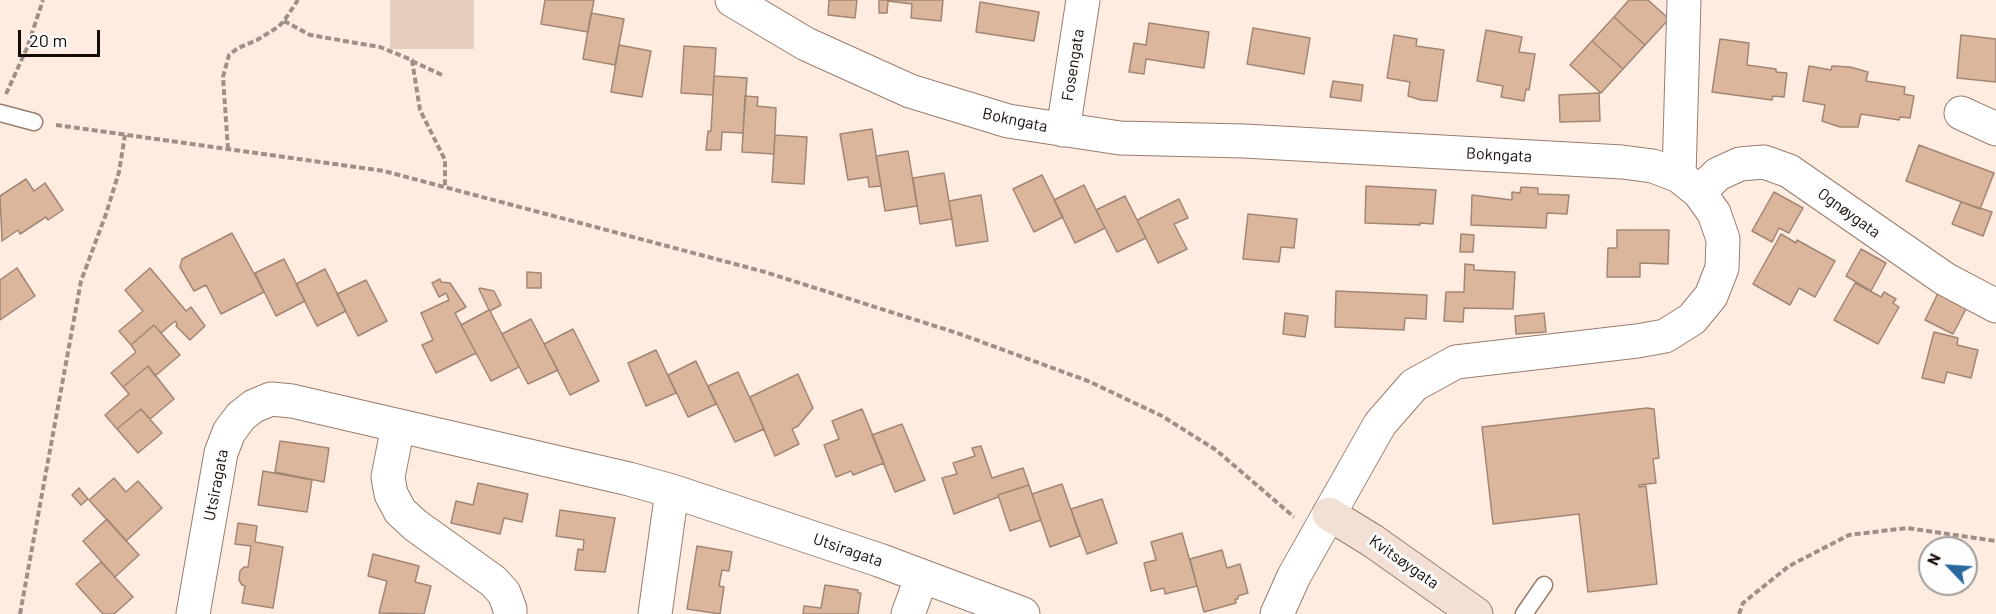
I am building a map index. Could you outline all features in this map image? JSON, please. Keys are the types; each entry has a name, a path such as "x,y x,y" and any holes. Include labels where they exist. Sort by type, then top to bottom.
{"street":[{"name":"Bokngata","path":"732,0 806,44 910,91 1008,121 1120,138 1244,141 1622,162 1653,165 1689,184"},
{"name":"Fosengata","path":"1063,130 1083,0"},
{"path":"1277,614 1294,576 1380,424 1414,385 1456,362 1665,336 1692,319 1711,296 1722,268 1723,239 1714,213 1689,184 1684,0"},
{"path":"1961,113 1996,129"},
{"name":"Ognøygata","path":"1689,184 1740,164 1764,162 1789,171 1945,279 1996,306"},
{"name":"Utsiragata","path":"193,614 221,453 229,432 241,416 254,406 271,399 292,400 672,491 781,526 1023,614"},
{"path":"398,426 388,477 392,494 400,511 415,525 493,581 504,593 510,614"},
{"path":"655,614 672,491"},
{"name":"Kvitsøygata","path":"1323,524 1373,540 1476,614"},
{"path":"908,614 922,576"}],"lane":[{"path":"2,106 34,122"},
{"path":"1524,614 1544,585"}],"path":[{"path":"2,106 27,48 43,0"},
{"path":"228,149 223,77 229,55 278,27 298,0"},
{"path":"284,21 310,35 380,47 442,75"},
{"path":"412,60 420,110 445,160 445,188"},
{"path":"34,122 384,171 765,272 960,334 1088,381 1162,416 1216,450 1285,511 1323,524"},
{"path":"20,614 81,281 119,172 124,135"},
{"path":"1739,614 1743,603 1789,566 1849,535 1907,528 1996,541"}],"shaded area":[{"path":"390,0 474,0 474,49 390,49"}],"building":[{"path":"545,0 594,0 588,32 541,24"},
{"path":"829,0 857,0 855,18 828,15"},
{"path":"879,0 943,0 941,21 911,18 912,4 888,1 887,13 879,13"},
{"path":"1629,0 1648,0 1669,19 1645,45 1614,17"},
{"path":"980,2 1039,12 1034,41 976,32"},
{"path":"591,13 624,19 615,65 583,59"},
{"path":"1614,17 1645,45 1623,69 1592,41"},
{"path":"1149,23 1209,32 1204,68 1146,59 1144,74 1129,72 1134,43 1146,45"},
{"path":"1253,28 1310,38 1304,74 1247,64"},
{"path":"1486,30 1522,37 1519,52 1535,54 1529,90 1526,89 1524,101 1501,97 1503,86 1477,81"},
{"path":"1394,35 1417,39 1416,46 1444,50 1437,101 1408,96 1410,82 1387,78"},
{"path":"1961,35 1996,39 1996,82 1957,78"},
{"path":"1720,39 1749,43 1747,65 1787,73 1784,97 1773,96 1772,100 1712,92"},
{"path":"1592,41 1623,69 1601,93 1570,65"},
{"path":"619,45 651,51 642,97 611,92"},
{"path":"684,46 716,48 713,95 681,93"},
{"path":"1809,66 1831,70 1832,66 1850,67 1868,72 1866,81 1905,87 1904,94 1914,96 1910,118 1900,117 1899,120 1861,114 1858,127 1840,127 1822,121 1825,105 1803,101"},
{"path":"714,76 747,78 743,133 722,132 721,150 706,150 708,131 711,131"},
{"path":"1333,81 1363,85 1361,101 1330,97"},
{"path":"1599,93 1600,121 1560,122 1559,95"},
{"path":"745,96 758,97 757,106 776,108 774,154 742,152"},
{"path":"872,129 881,186 869,187 868,177 848,180 840,134"},
{"path":"775,135 807,137 804,184 772,182"},
{"path":"1919,145 1994,173 1980,209 1906,181"},
{"path":"908,151 917,206 885,211 876,156"},
{"path":"944,173 952,219 920,224 913,178"},
{"path":"1042,175 1063,217 1034,232 1013,189"},
{"path":"26,179 34,191 45,183 63,210 48,220 46,217 20,234 18,230 2,241 0,196"},
{"path":"1084,185 1105,228 1075,243 1054,200"},
{"path":"1366,186 1436,190 1433,224 1365,223"},
{"path":"1521,187 1538,188 1538,194 1569,195 1567,214 1547,213 1546,228 1471,225 1472,195 1512,200 1512,192 1520,193"},
{"path":"1774,192 1803,208 1789,233 1779,228 1772,242 1752,231"},
{"path":"981,195 988,241 956,246 949,201"},
{"path":"1125,196 1146,238 1117,252 1096,210"},
{"path":"1179,199 1188,218 1174,224 1187,249 1158,263 1137,220"},
{"path":"1961,202 1992,212 1983,236 1952,224"},
{"path":"1248,214 1297,219 1294,248 1281,247 1279,262 1243,259"},
{"path":"1617,230 1669,230 1668,264 1640,263 1640,277 1607,277 1608,248 1617,248"},
{"path":"232,233 264,292 221,314 206,285 194,291 180,267 182,259"},
{"path":"1461,234 1474,235 1473,252 1460,252"},
{"path":"1781,234 1835,261 1815,297 1799,288 1790,305 1753,284"},
{"path":"1861,249 1886,263 1871,291 1846,276"},
{"path":"284,259 305,301 276,316 255,273"},
{"path":"1465,264 1474,265 1474,270 1515,272 1513,309 1464,308 1463,322 1444,321 1446,292 1464,292"},
{"path":"17,268 35,296 0,320 0,280"},
{"path":"150,268 186,311 191,307 205,326 190,340 176,326 175,321 161,333 154,325 131,345 119,331 143,311 125,290"},
{"path":"325,269 346,311 317,326 296,284"},
{"path":"527,272 541,273 541,288 527,288"},
{"path":"440,279 441,282 450,283 466,307 455,313 476,353 436,373 422,345 433,340 421,313 449,300 446,293 439,297 432,283"},
{"path":"366,280 387,321 358,336 337,294"},
{"path":"1855,283 1881,297 1884,292 1896,299 1893,303 1899,307 1878,344 1834,320"},
{"path":"480,288 494,291 501,305 490,311 519,367 491,381 461,325 489,310"},
{"path":"1336,291 1427,295 1426,319 1405,318 1404,330 1335,327"},
{"path":"1938,293 1967,307 1953,334 1925,320"},
{"path":"1285,313 1308,316 1305,337 1283,334"},
{"path":"1544,313 1546,332 1516,334 1515,316"},
{"path":"531,319 558,370 528,384 502,334"},
{"path":"154,325 180,355 155,376 148,366 123,387 111,373 136,352 131,345"},
{"path":"573,329 599,381 570,395 544,344"},
{"path":"1934,332 1958,338 1957,345 1978,350 1971,378 1947,372 1944,383 1922,378"},
{"path":"656,350 676,393 646,406 628,363"},
{"path":"696,361 716,404 688,417 668,375"},
{"path":"148,366 174,399 150,419 141,409 117,429 105,415 129,394 123,387"},
{"path":"738,372 764,429 735,442 708,386"},
{"path":"798,374 813,408 798,426 792,429 799,444 775,456 750,397"},
{"path":"141,409 162,433 138,453 117,429"},
{"path":"862,409 884,463 853,475 851,471 836,477 824,445 839,439 832,421"},
{"path":"1654,409 1659,458 1653,459 1656,483 1639,485 1639,487 1646,486 1657,584 1588,592 1579,514 1493,524 1482,427"},
{"path":"902,424 925,480 895,492 872,435"},
{"path":"280,441 329,448 324,482 275,472"},
{"path":"981,446 992,478 1023,468 1029,485 998,495 998,497 954,514 942,478 957,474 953,463 975,456 972,448"},
{"path":"263,471 312,480 307,512 258,505"},
{"path":"114,478 126,492 138,481 162,508 126,541 89,500"},
{"path":"478,483 528,494 522,522 504,518 500,534 451,523 456,501 473,505"},
{"path":"1062,484 1080,536 1050,547 1032,494"},
{"path":"1029,485 1041,520 1010,531 998,495"},
{"path":"79,488 88,499 81,505 72,495"},
{"path":"1102,499 1117,543 1087,554 1071,509"},
{"path":"560,510 615,518 605,572 575,570 578,549 583,550 584,540 556,536"},
{"path":"107,519 139,555 115,577 83,541"},
{"path":"238,523 257,526 255,542 283,547 273,608 242,603 245,586 239,580 240,571 248,567 251,546 235,544"},
{"path":"1182,533 1197,586 1165,594 1164,588 1151,591 1144,563 1156,560 1151,542"},
{"path":"697,546 732,552 729,571 722,570 719,586 724,587 720,614 687,609"},
{"path":"1222,550 1227,568 1240,564 1248,593 1238,596 1238,599 1235,599 1236,603 1204,612 1190,559"},
{"path":"373,554 419,566 415,582 431,586 424,614 379,613 387,581 368,576"},
{"path":"101,562 133,597 114,614 103,614 76,584"},
{"path":"825,585 858,590 858,593 861,593 858,614 803,614 804,606 821,608"}]}
